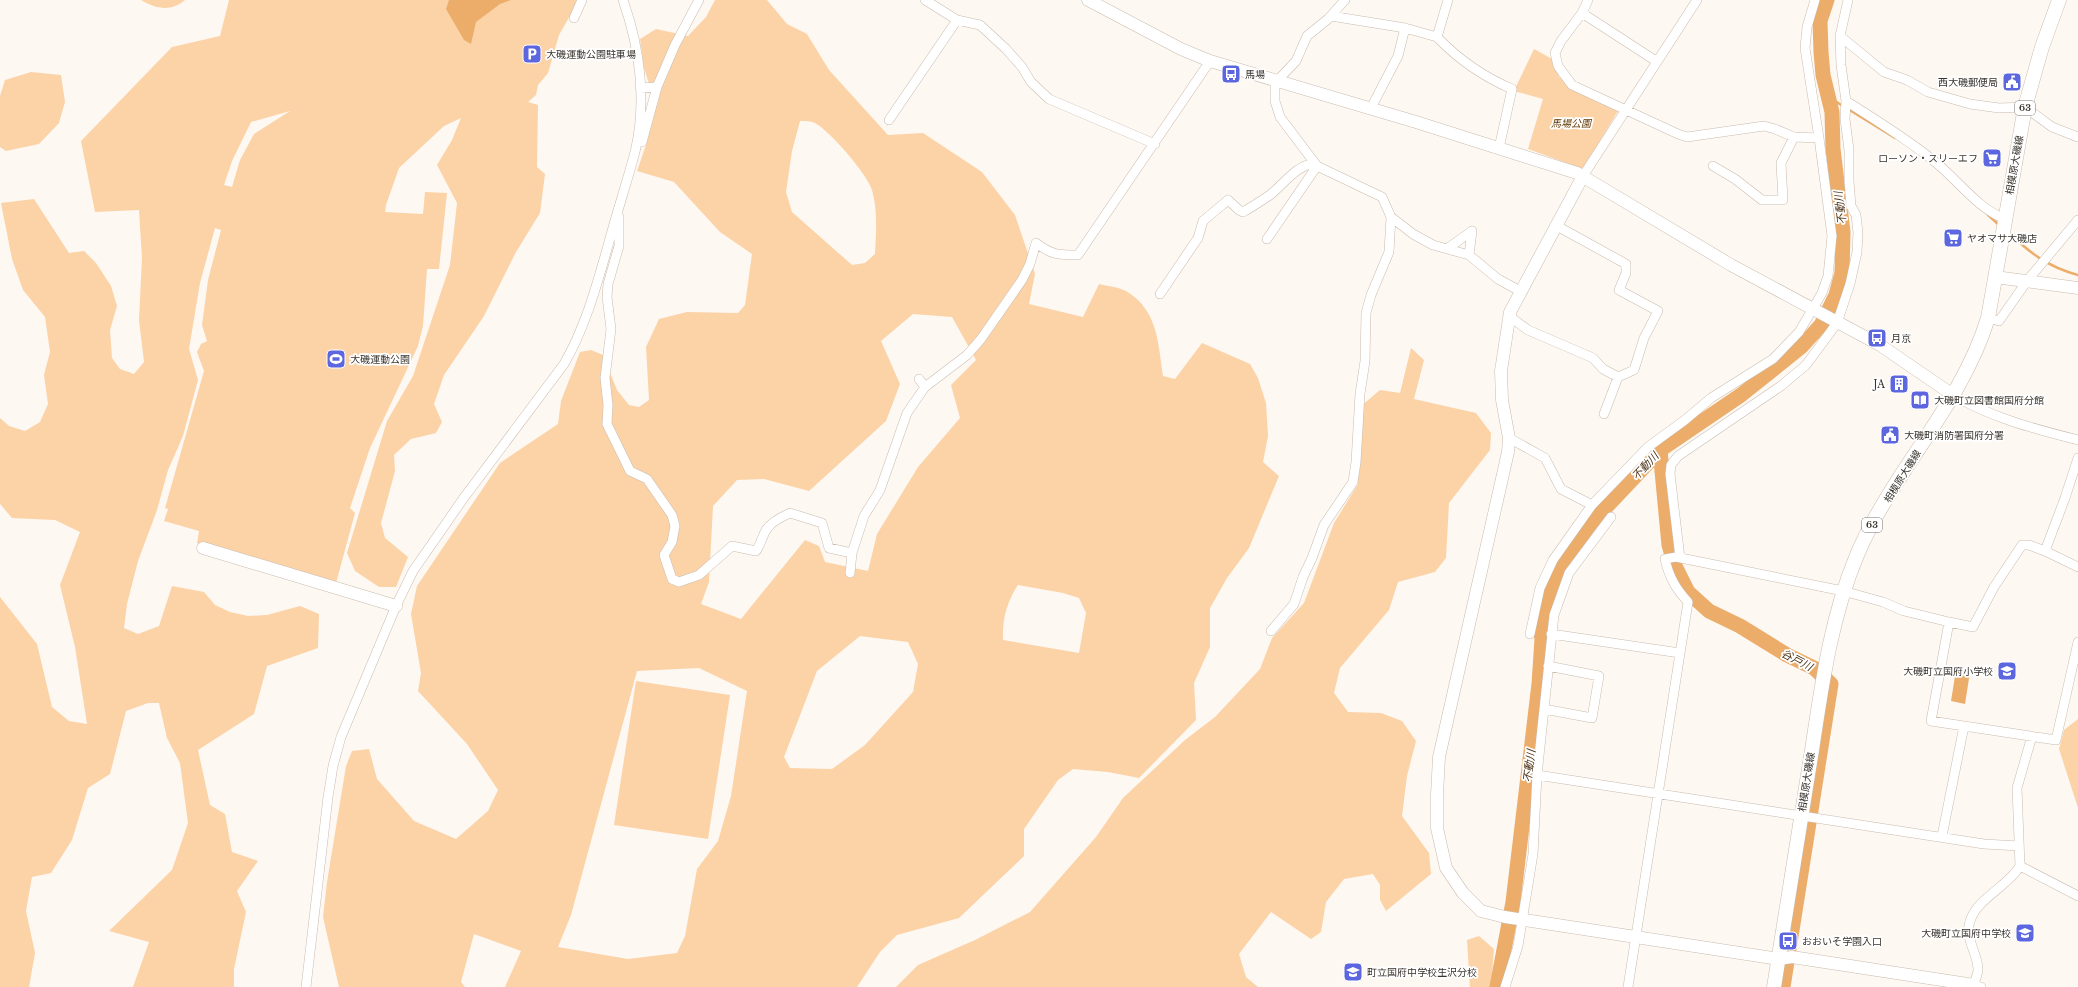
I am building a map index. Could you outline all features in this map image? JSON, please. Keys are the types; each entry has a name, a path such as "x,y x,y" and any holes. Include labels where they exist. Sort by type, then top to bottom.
{"main road":[{"name":"相模原大磯線","path":"1774,987 1785,958 1806,816 1824,677 1843,591 1857,554 1872,525 1953,395 1978,346 1988,318 2025,107 2042,47 2059,0"}],"street":[{"path":"574,18 582,0"},
{"path":"306,987 320,848 333,766 341,737 396,606 413,571 463,499 564,364 576,342 598,280 635,151 640,119 638,52 623,0"},
{"path":"635,151 641,142 657,87 675,45 698,0"},
{"path":"925,0 957,20 980,25 1022,67 1031,82 1049,99 1155,144"},
{"path":"1088,0 1181,50 1210,61 1371,108 1583,176 1731,265 1897,355 1953,395 2009,421 2078,440"},
{"path":"1316,164 1280,117 1275,100 1276,80 1296,62 1307,36 1331,16 1345,0"},
{"path":"1437,37 1448,0"},
{"path":"1588,0 1582,13 1555,53 1558,66 1572,85 1687,137 1764,126 1775,128 1794,137 1819,138"},
{"path":"1696,0 1583,176 1510,312 1501,371 1502,400 1509,438 1508,452 1439,757 1437,828 1446,868 1463,893 1481,911 1505,917 1977,986 1978,970 1969,935 1969,927 1972,915 1977,908 2015,875 2020,866 2017,788 2032,736"},
{"path":"1530,634 1540,588 1553,560 1592,505 1648,446 1685,420 1711,398 1773,359 1816,312 1828,276 1832,249 1819,138 1805,48 1807,26 1815,0"},
{"path":"1678,557 1670,474 1671,464 1678,456 1736,419 1786,382 1806,365 1836,322 1850,284 1857,252 1858,233 1856,215 1851,206 1848,181 1849,150 1845,119 1846,102 1841,65 1841,26 1848,0"},
{"path":"1582,13 1656,62"},
{"path":"1331,16 1405,28 1437,37 1451,52 1495,81 1512,89 1499,148"},
{"path":"889,120 957,20"},
{"path":"1371,108 1398,56 1405,28"},
{"path":"1840,36 1884,72 1907,80 1928,92 1970,104 1999,108 2025,107 2052,128 2078,137"},
{"path":"850,573 852,553 864,516 880,490 907,413 922,383 967,355 981,339 1022,280 1030,264 1036,243 1047,252 1058,255 1078,255 1155,144 1210,61"},
{"path":"640,88 657,87"},
{"path":"1846,102 1911,143 1936,162 1992,214 2005,220"},
{"path":"1713,166 1734,179 1762,200 1783,200 1781,163 1794,137"},
{"path":"1160,294 1198,238 1203,221 1228,200 1243,212 1270,194 1305,164 1316,164 1382,196 1391,217 1389,252 1371,294 1366,313 1365,361 1360,394 1356,462 1353,482 1324,524 1294,604 1271,631"},
{"path":"1267,239 1316,164"},
{"path":"619,206 619,246 608,284 607,296 611,329 605,378 608,405 607,424 630,471 647,479 672,515 675,526 672,542 664,555 672,579 679,582 699,575 732,546 756,551 761,545 766,530 778,519 790,513 822,523 829,548 852,553"},
{"path":"1391,217 1413,234 1434,245 1469,254 1498,279 1520,291"},
{"path":"1988,318 1999,321 2046,256 2078,220"},
{"path":"1557,226 1626,264 1626,273 1619,290 1658,311 1644,338 1634,370 1618,377 1604,414"},
{"path":"1448,248 1472,231 1469,254"},
{"path":"1995,276 2078,288"},
{"path":"1510,312 1513,319 1528,330 1593,358 1603,369 1618,377"},
{"path":"1509,438 1545,458 1561,489 1592,505"},
{"path":"2045,551 2078,458"},
{"path":"1505,987 1518,946 1533,854 1537,775 1554,615 1569,573 1611,517"},
{"path":"1628,987 1688,602 1677,589 1669,574 1666,559 1678,557 1843,591 1883,602 1904,611 1973,628 1994,587 2022,545 2030,545 2078,567"},
{"path":"203,548 396,606"},
{"path":"1949,622 1932,721 1964,726 2056,740 2078,642"},
{"path":"1551,634 1680,653"},
{"path":"1544,709 1592,718 1599,676 1548,666"},
{"path":"1942,836 1964,726"},
{"path":"1537,775 1942,836 1984,844 2019,846"},
{"path":"2020,866 2078,896"}],"green space":[{"path":"141,0 185,0 180,4 169,8 163,8"},
{"path":"229,0 579,0 559,35 548,73 538,85 536,95 528,102 538,105 537,167 545,174 540,213 516,252 484,316 444,375 434,404 442,422 436,433 411,439 394,455 395,471 381,523 385,538 408,557 396,587 379,587 355,571 347,553 387,421 413,376 450,265 457,203 437,165 452,140 461,118 444,126 399,168 386,205 385,212 423,214 425,192 447,193 439,269 427,269 423,326 418,346 370,448 350,508 355,513 336,583 197,543 199,531 164,521 168,509 165,508 204,371 197,352 201,344 207,341 202,325 208,280 221,230 215,228 200,283 189,349 198,380 183,436 168,470 157,510 138,561 127,604 124,628 138,634 159,626 172,586 204,592 215,605 230,612 248,616 267,615 300,606 319,614 318,648 267,666 254,714 198,750 210,805 225,814 232,852 258,861 237,891 246,912 234,969 234,987 133,987 149,942 109,931 172,870 188,823 180,763 167,738 159,703 148,703 126,711 110,774 88,788 72,840 51,873 32,877 26,911 35,953 29,987 0,987 0,597 37,644 52,707 69,721 87,724 75,647 60,585 80,532 55,520 12,518 0,504 0,418 9,426 25,431 40,422 48,404 44,375 50,352 45,317 23,290 12,259 1,203 34,199 69,253 84,251 96,263 111,286 117,306 110,330 112,358 120,369 134,374 144,362 139,320 142,258 139,210 95,212 81,141 172,47 220,36","holes":["290,111 254,134 240,160 232,187 224,185 232,161 251,122"]},
{"path":"715,0 767,0 787,24 807,34 829,70 888,135 923,133 982,172 1015,215 1035,274 1029,304 1083,317 1099,284 1116,288 1126,291 1137,299 1145,308 1155,328 1163,376 1175,379 1202,343 1250,364 1258,378 1266,403 1268,436 1263,462 1279,476 1249,548 1227,578 1210,608 1210,647 1194,683 1196,720 1139,778 1108,772 1073,769 1058,780 1024,829 1024,856 959,918 897,935 880,952 857,987 505,987 521,951 474,934 461,982 465,987 339,987 323,917 327,882 346,766 352,751 369,749 377,779 414,821 456,839 488,811 498,790 467,744 418,691 421,673 411,614 417,586 500,463 558,424 561,401 580,352 591,350 603,355 617,390 629,405 639,407 649,400 646,347 659,319 687,312 738,313 745,305 752,254 720,232 674,182 637,171 646,145 656,106 644,68 640,39 656,29 688,36 706,17","holes":["800,121 813,122 822,128 839,144 856,164 869,183 875,206 875,254 865,263 852,265 792,212 786,192 792,151","913,314 952,317 976,360 951,385 960,418 918,467 877,534 868,571 825,562 819,546 805,540 741,619 701,604 709,582 713,506 737,480 764,479 809,491 886,421 900,384 881,341","1018,585 1063,593 1079,598 1086,613 1079,653 1003,640 1003,625 1006,611","860,636 908,642 918,664 913,692 865,745 832,769 790,768 784,757 817,671","699,668 747,691 731,796 718,841 697,869 685,936 677,953 628,959 558,947 571,915 637,671"]},
{"name":"馬場公園","path":"1534,49 1554,60 1559,77 1618,111 1583,169 1528,149 1543,99 1514,91"},
{"path":"31,72 61,75 65,102 59,123 39,144 6,151 0,147 0,96 5,80"},
{"path":"1411,348 1424,360 1414,399 1476,413 1491,433 1490,450 1449,503 1446,558 1435,572 1398,582 1389,610 1340,668 1334,693 1348,712 1381,713 1402,721 1416,741 1407,776 1402,816 1429,853 1431,874 1386,911 1380,900 1380,885 1373,874 1344,879 1326,902 1321,932 1311,939 1271,912 1239,954 1246,977 1258,987 896,987 918,965 975,940 1030,912 1096,837 1123,798 1185,740 1215,717 1260,669 1272,638 1304,603 1334,523 1358,484 1354,412 1380,390 1400,393"},
{"path":"636,681 730,695 708,839 614,825"},
{"path":"2078,719 2078,808 2059,749 2064,730"},
{"path":"1479,936 1494,949 1491,987 1470,987 1467,940"}],"shaded area":[{"path":"449,0 511,0 500,4 476,22 471,44 464,40 446,9"},
{"path":"1956,670 1970,672 1965,704 1951,701"}],"waterway":[{"name":"不動川","path":"1497,987 1513,902 1539,684 1542,639 1540,628 1550,592 1561,565 1591,523 1660,450 1741,395 1801,347 1821,325 1836,295 1842,273 1843,232 1833,149 1832,112 1823,75 1821,52 1820,21 1827,0"},
{"path":"1828,96 1844,107"},
{"path":"1848,109 1895,138"},
{"path":"1988,215 1999,225"},
{"path":"2008,232 2032,253 2048,263 2067,272 2078,275"},
{"name":"谷戸川","path":"1660,450 1669,545 1675,566 1688,592 1709,611 1740,626 1787,655 1814,668 1831,684 1783,987"}],"place":[{"name":"大磯運動公園駐車場","path":"532,54"},
{"name":"馬場","path":"1231,74"},
{"name":"西大磯郵便局","path":"2012,82"},
{"name":"ローソン・スリーエフ","path":"1992,158"},
{"name":"ヤオマサ大磯店","path":"1953,238"},
{"name":"月京","path":"1877,338"},
{"name":"大磯運動公園","path":"336,359"},
{"name":"JA","path":"1899,384"},
{"name":"大磯町立図書館国府分館","path":"1920,400"},
{"name":"大磯町消防署国府分署","path":"1890,435"},
{"name":"大磯町立国府小学校","path":"2007,671"},
{"name":"大磯町立国府中学校","path":"2025,933"},
{"name":"おおいそ学園入口","path":"1788,941"},
{"name":"町立国府中学校生沢分校","path":"1353,972"}]}
